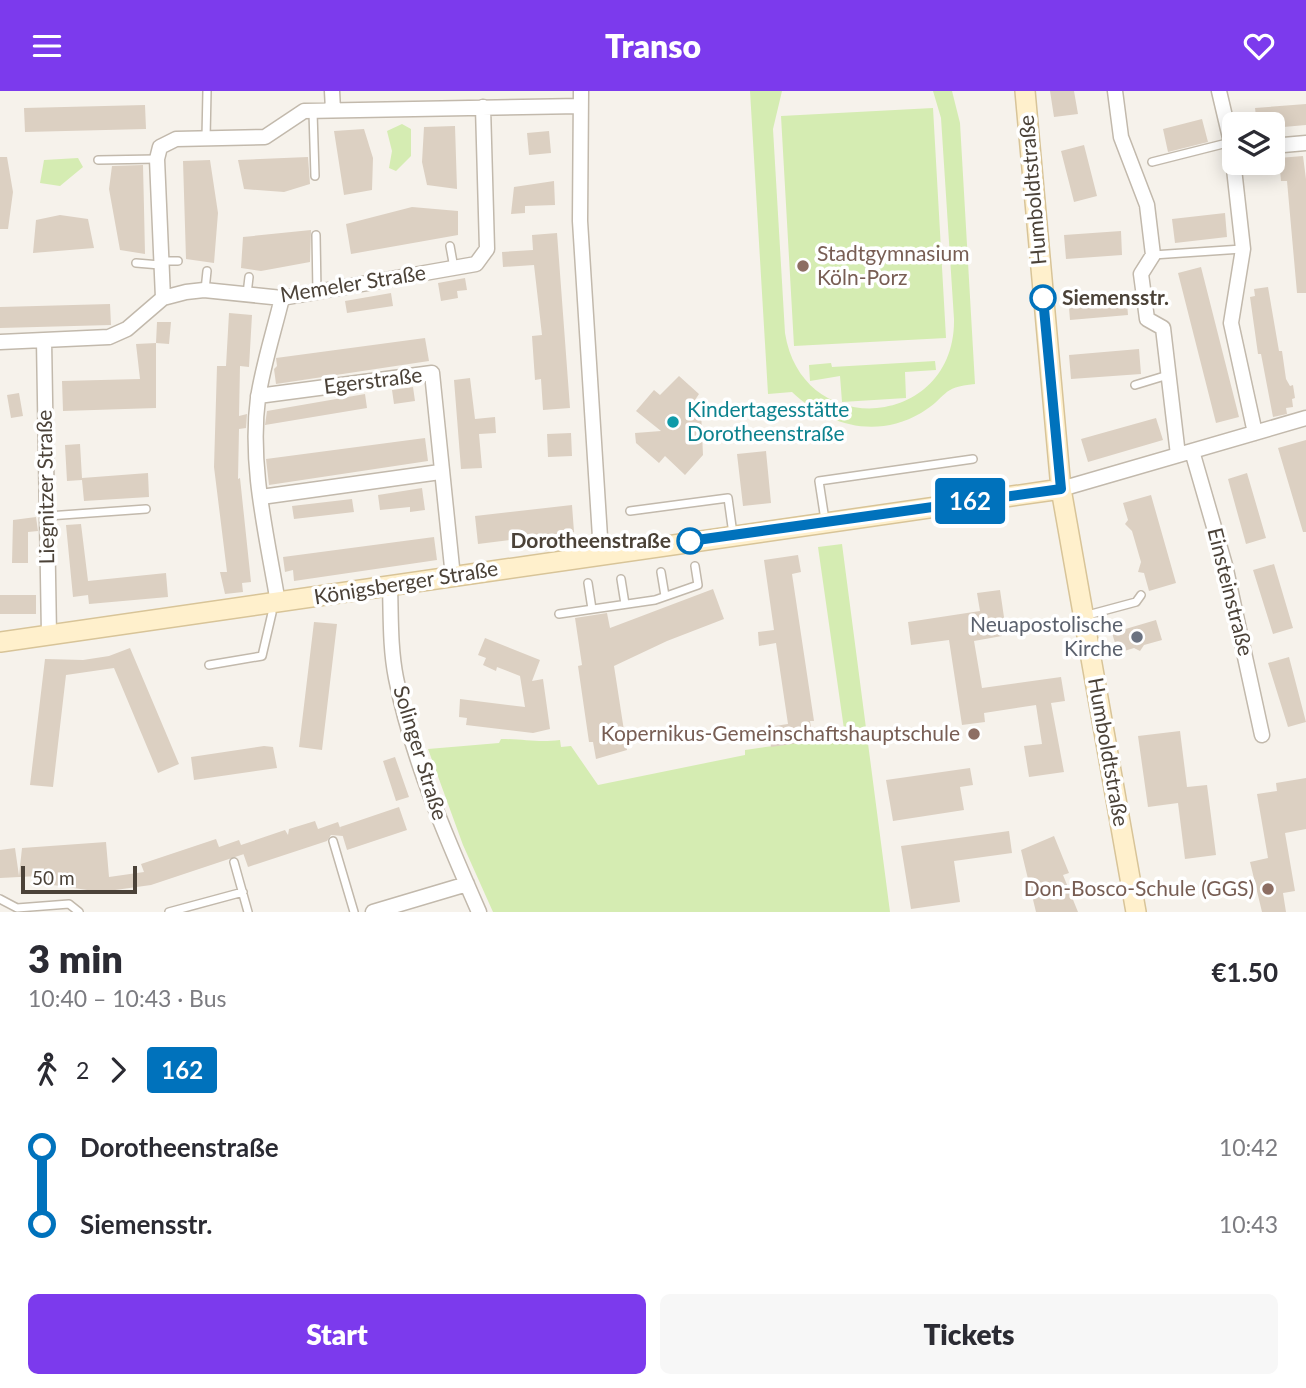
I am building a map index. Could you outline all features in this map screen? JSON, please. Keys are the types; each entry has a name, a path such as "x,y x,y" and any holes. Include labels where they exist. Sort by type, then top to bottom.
{"street":[{"path":"332,91 333,110"},
{"name":"Humboldtstraße","path":"1025,91 1061,489 1136,912"},
{"path":"1115,91 1121,137 1147,205 1153,255"},
{"path":"1219,91 1224,112"},
{"path":"0,342 109,337 127,329 163,297 157,159 160,147 176,139 265,137 304,111 483,107 581,98 580,221 601,553"},
{"name":"Memeler Straße","path":"163,297 204,290 282,298 476,264 487,249 483,107"},
{"path":"1285,145 1306,143"},
{"path":"1235,175 1243,249 1231,323 1255,433"},
{"name":"Einsteinstraße","path":"1153,255 1141,274 1147,319 1163,328 1168,375 1185,453 1226,565 1262,735"},
{"path":"274,603 256,460 258,397 282,298"},
{"name":"Liegnitzer Straße","path":"44,340 49,635"},
{"name":"Egerstraße","path":"258,397 432,373 440,472 453,577"},
{"path":"1061,489 1306,418"},
{"path":"261,497 440,472"},
{"name":"Königsberger Straße","path":"0,642 601,553 1061,489"},
{"name":"Solinger Straße","path":"390,586 396,678 431,800 479,912"},
{"path":"373,912 467,884"}],"lane":[{"path":"206,138 207,91"},
{"path":"313,111 315,176"},
{"path":"1152,162 1222,149"},
{"path":"99,160 157,159"},
{"path":"316,235 317,292"},
{"path":"450,246 454,268"},
{"path":"1153,255 1243,249"},
{"path":"136,263 178,261"},
{"path":"204,290 207,271"},
{"path":"247,295 249,277"},
{"path":"1135,385 1168,375"},
{"path":"825,521 820,481 973,459"},
{"path":"630,511 728,498 733,534"},
{"path":"47,516 146,509"},
{"path":"559,614 665,596 698,585 695,566"},
{"path":"661,572 665,596"},
{"path":"621,579 625,604"},
{"path":"588,583 592,609"},
{"path":"1084,617 1136,602 1141,595"},
{"path":"209,665 262,656 274,603"},
{"path":"332,841 354,912"},
{"path":"234,862 248,912"},
{"path":"169,912 243,892"},
{"path":"0,899 18,908 69,904 79,912"}],"green space":[{"path":"750,91 782,91 773,129 785,333 797,368 819,392 846,405 877,408 906,401 931,383 948,356 954,319 941,118 933,91 952,91 960,123 975,384 950,390 930,407 904,421 870,427 853,425 821,413 792,392 768,394"},
{"path":"933,108 946,338 794,346 781,116"},
{"path":"402,124 411,129 411,156 396,171 389,168 392,151 387,131"},
{"path":"78,158 83,167 60,186 40,183 44,160"},
{"path":"935,361 936,370 905,372 906,398 842,402 840,376 810,381 809,365 831,363 832,367"},
{"path":"842,544 890,912 493,912 463,845 428,749 499,743 501,739 560,740 561,747 571,746 598,785 745,755 745,750 845,736 818,547"}],"building":[{"path":"1050,91 1074,91 1078,114 1054,117"},
{"path":"1306,104 1306,125 1285,127 1285,112 1256,112 1255,108"},
{"path":"145,105 146,129 25,132 24,108"},
{"path":"1202,119 1208,142 1168,152 1163,129"},
{"path":"455,126 457,189 427,185 422,162 424,127"},
{"path":"364,129 373,158 372,190 344,195 334,131"},
{"path":"549,131 551,153 529,155 527,133"},
{"path":"1084,145 1097,196 1074,202 1061,151"},
{"path":"1303,156 1306,179 1306,293 1297,293 1287,181 1281,181 1280,175 1285,175 1285,158"},
{"path":"0,157 7,157 13,192 8,229 0,229"},
{"path":"308,157 310,184 284,192 244,189 238,160"},
{"path":"210,160 218,213 214,263 186,259 183,161"},
{"path":"143,165 145,254 120,250 109,189 112,166"},
{"path":"554,181 555,205 525,206 525,213 511,214 514,187"},
{"path":"412,207 458,211 458,235 351,254 346,224"},
{"path":"1225,213 1227,237 1175,243 1172,219"},
{"path":"60,215 88,219 94,248 33,253 36,220"},
{"path":"311,230 310,262 261,271 241,268 243,237"},
{"path":"1121,231 1122,255 1066,259 1064,235"},
{"path":"557,233 570,408 543,410 541,379 535,380 532,336 542,335 534,265 503,267 502,252 533,250 532,235"},
{"path":"1201,267 1239,417 1216,423 1178,273"},
{"path":"465,278 467,290 457,291 458,298 441,301 438,283"},
{"path":"1268,287 1279,351 1282,351 1286,379 1290,386 1293,385 1295,398 1292,399 1293,407 1286,408 1287,414 1273,417 1261,354 1258,354 1250,297 1255,296 1254,289"},
{"path":"1126,291 1128,315 1070,320 1068,295"},
{"path":"391,293 393,306 347,313 345,301"},
{"path":"110,304 111,325 0,328 0,307"},
{"path":"229,313 252,315 249,367 240,366 239,416 247,414 246,428 239,429 238,479 240,478 251,582 242,583 243,592 225,594 220,572 227,572 214,467 217,366 226,366"},
{"path":"157,322 171,322 169,344 156,343"},
{"path":"425,338 429,361 276,384 276,358"},
{"path":"156,343 156,408 63,411 62,381 140,379 136,344"},
{"path":"1139,349 1141,374 1071,379 1069,355"},
{"name":"Kindertagesstätte Dorotheenstraße","path":"679,376 699,394 687,412 701,411 703,455 685,475 665,456 659,463 636,443 635,433 661,431 636,411 654,390 660,395"},
{"path":"470,378 475,419 495,417 496,433 479,434 482,468 461,469 454,380"},
{"path":"413,387 415,401 394,404 392,390"},
{"path":"19,393 23,416 11,418 7,395"},
{"path":"365,394 367,408 265,425 267,411"},
{"path":"1156,418 1163,440 1088,462 1081,439"},
{"path":"571,433 572,456 548,457 547,434"},
{"path":"425,438 428,461 269,485 266,459"},
{"path":"1306,440 1306,532 1303,532 1278,448"},
{"path":"80,444 82,478 148,473 149,497 84,501 82,480 67,481 65,445"},
{"path":"766,451 771,503 743,506 737,454"},
{"path":"1247,473 1266,538 1246,544 1228,479"},
{"path":"422,488 425,510 410,512 410,507 380,510 378,495"},
{"path":"1151,495 1176,583 1149,591 1144,573 1138,572 1141,562 1132,531 1125,524 1128,520 1123,503"},
{"path":"352,499 354,512 294,519 292,506"},
{"path":"572,505 574,532 478,544 475,516"},
{"path":"36,517 38,531 28,532 28,563 12,563 13,520"},
{"path":"81,524 88,581 166,573 168,597 89,604 88,595 73,597 66,525"},
{"path":"434,537 437,560 294,581 293,570 285,572 283,557"},
{"path":"798,555 801,572 792,574 814,721 810,721 813,741 771,747 768,727 788,724 776,643 759,646 758,632 774,630 764,560"},
{"path":"1274,564 1293,628 1273,634 1253,570"},
{"path":"713,589 724,619 667,641 614,666 627,750 596,759 593,742 589,742 578,666 582,665 575,618 607,613 610,628"},
{"path":"1000,590 1005,624 1000,625 1002,636 974,641 982,688 1061,677 1065,701 1051,703 1064,772 1029,777 1024,746 1042,744 1036,705 984,713 985,722 962,725 949,640 911,645 908,622 980,611 977,593"},
{"path":"0,595 36,595 36,614 0,614"},
{"name":"Neuapostolische Kirche","path":"1156,620 1162,640 1144,645 1140,651 1134,648 1118,653 1112,633"},
{"path":"314,622 337,624 322,750 299,747"},
{"path":"485,638 540,660 532,681 543,679 550,729 533,733 466,725 467,718 459,717 460,699 525,707 520,676 483,665 486,658 478,655"},
{"path":"130,648 179,764 158,773 114,668 66,675 53,787 30,785 45,659 83,660 109,656"},
{"path":"1289,657 1306,722 1288,727 1268,663"},
{"path":"1180,731 1187,787 1207,785 1216,855 1185,859 1178,803 1148,807 1138,736"},
{"path":"273,747 277,768 194,780 191,757"},
{"path":"395,757 409,797 396,801 383,761"},
{"path":"970,768 973,785 960,787 964,810 893,821 886,780"},
{"path":"1306,778 1306,829 1285,833 1295,891 1283,893 1286,912 1262,912 1250,862 1268,858 1257,794 1277,791 1276,783"},
{"path":"399,807 407,830 347,850 340,827"},
{"path":"315,821 318,829 338,822 343,836 331,835 327,841 248,867 244,854 151,885 101,892 39,883 39,876 0,878 0,850 15,848 19,876 22,848 106,842 109,877 144,872 141,864 216,839 219,847 239,840 241,845 285,830 288,835 289,829"},
{"path":"1009,831 1012,853 954,861 960,902 911,909 901,846"},
{"path":"1054,836 1069,873 1063,875 1078,912 1036,912 1021,850"}],"bus line":[{"name":"162","path":"690,541 1061,489 1043,298"}],"place":[{"name":"Stadtgymnasium Köln-Porz","path":"803,266"},
{"name":"Siemensstr.","path":"1043,298"},
{"name":"Kindertagesstätte Dorotheenstraße","path":"673,422"},
{"name":"Dorotheenstraße","path":"690,541"},
{"name":"Neuapostolische Kirche","path":"1137,637"},
{"name":"Kopernikus-Gemeinschaftshauptschule","path":"974,734"},
{"name":"Don-Bosco-Schule (GGS)","path":"1268,889"}]}
